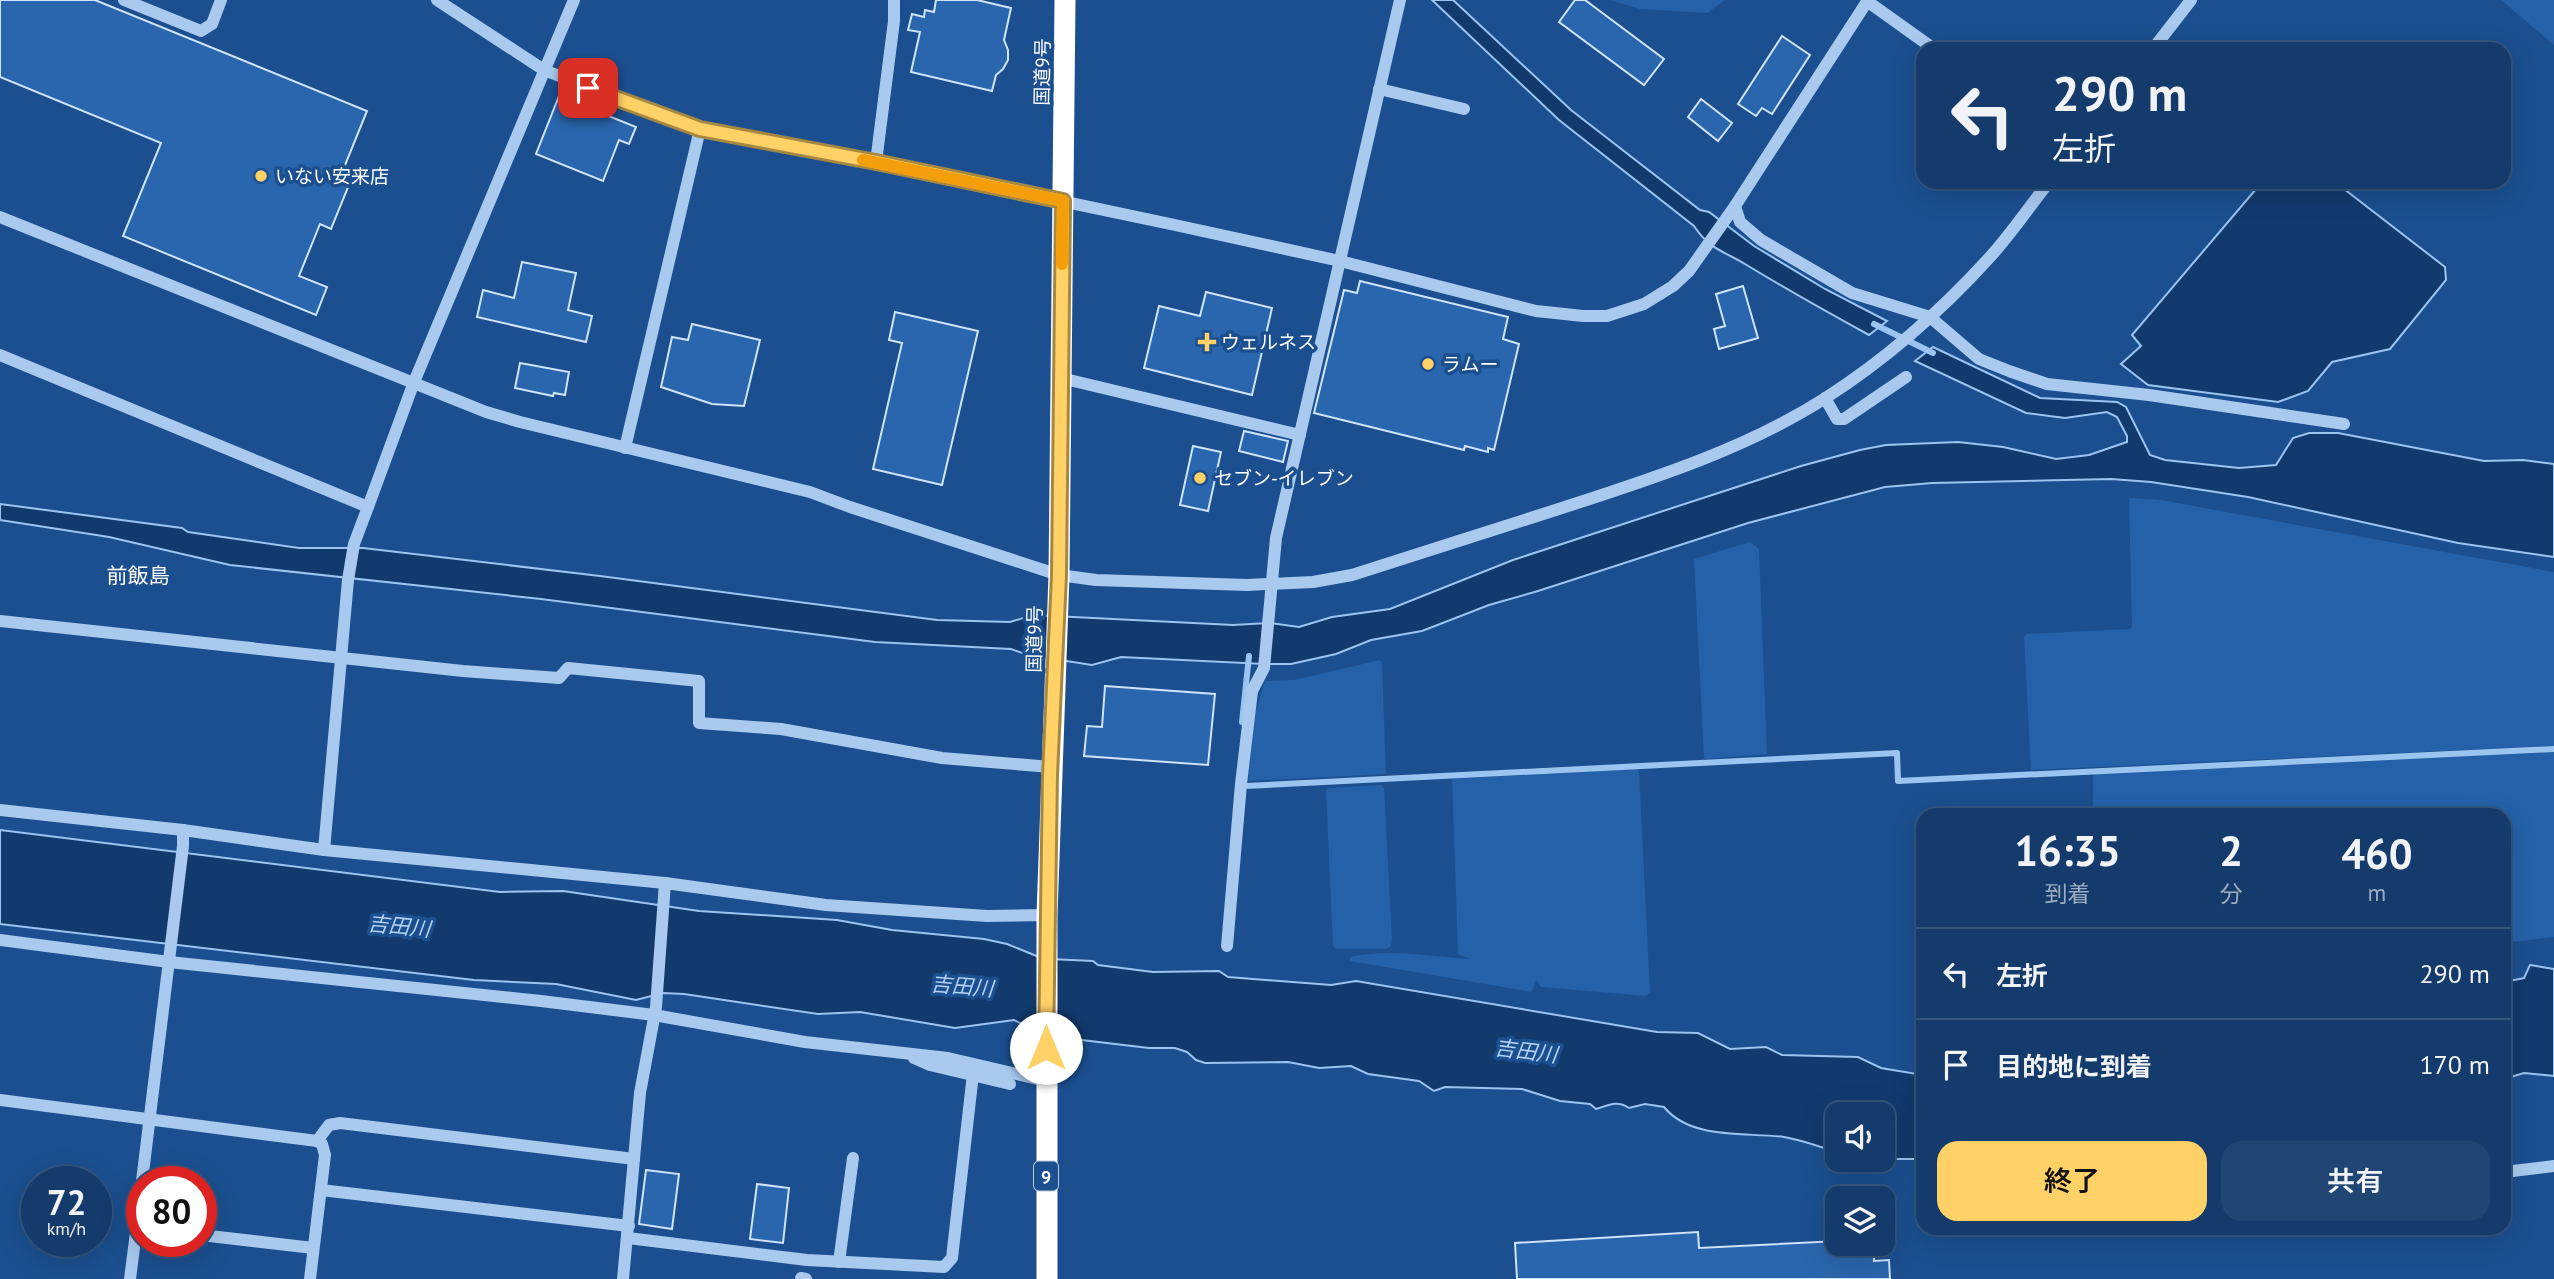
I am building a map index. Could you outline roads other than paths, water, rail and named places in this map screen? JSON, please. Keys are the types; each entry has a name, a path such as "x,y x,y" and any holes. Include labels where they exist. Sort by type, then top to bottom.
{"highway":[{"name":"国道9号","path":"1046,1279 1047,923 1059,575 1065,0"}],"street":[{"path":"124,0 201,31 212,24 221,0"},
{"path":"437,0 544,70 700,129 1063,201 1340,261 1559,315 1607,316 1635,307 1658,296 1689,271 1724,223 1867,0 1924,42"},
{"path":"324,850 340,657 354,544 414,382 573,0"},
{"path":"876,162 894,21 894,0"},
{"path":"1227,946 1252,691 1265,664 1276,538 1400,0"},
{"path":"2158,42 2191,0"},
{"path":"1379,89 1464,108"},
{"path":"625,448 700,129"},
{"path":"0,217 486,411 625,448 810,492 1059,575 1096,580 1271,584 1313,582 1352,575 1621,489 1757,436 1825,398 1887,353 1930,317 1990,257 2043,189"},
{"path":"1735,206 1740,222 1751,233 1852,293 1930,317 1979,359 2047,384 2149,395 2344,424"},
{"path":"0,355 368,507"},
{"path":"1825,398 1834,416 1844,419 1906,377"},
{"path":"1061,378 1300,435"},
{"path":"0,621 463,671 559,678 568,668 699,681 699,723 780,729 942,758 1051,767"},
{"path":"0,810 183,830 324,850 665,883 826,905 987,916 1047,923"},
{"path":"144,1166 183,830"},
{"path":"623,1279 640,1093 655,1011 665,883"},
{"path":"0,940 169,962 655,1011 805,1042 948,1058 1046,1076"},
{"path":"914,1054 919,1062 1010,1084"},
{"path":"321,1190 839,1262 940,1269 950,1262 966,1149 965,1130 972,1074"},
{"path":"0,1100 317,1140 322,1144 325,1155 310,1279"},
{"path":"317,1140 329,1125 340,1123 634,1159"},
{"path":"839,1262 853,1158"},
{"path":"2511,1171 2554,1166"},
{"path":"217,1237 313,1248"},
{"path":"130,1279 134,1257"},
{"path":"801,1278 806,1279"}],"water":[{"path":"1432,0 1453,0 1571,110 1700,210 1709,212 1754,246 1825,289 1887,321 1869,335 1711,245 1694,226 1559,120"},
{"path":"2256,189 2344,189 2445,267 2446,280 2390,349 2332,362 2308,391 2278,402 2148,385 2121,364 2141,346 2132,335"},
{"path":"1933,347 2040,398 2117,402 2126,407 2150,455 2165,460 2239,468 2276,465 2293,438 2309,433 2338,433 2484,461 2523,460 2554,464 2554,557 2458,543 2248,497 2151,482 2111,479 1932,483 1885,487 1748,523 1489,605 1422,631 1371,640 1336,654 1291,664 1266,664 1270,623 1299,627 1332,617 1390,609 1513,560 1801,466 1860,450 1886,445 1958,442 2003,447 2056,459 2089,455 2127,442 2127,436 2117,417 2107,412 2065,418 2026,413 1915,361"},
{"path":"0,504 182,528 188,532 299,548 363,548 937,620 1010,622 1033,615 1233,625 1268,623 1264,664 1121,657 1092,665 1028,655 1011,649 875,642 541,599 230,565 109,537 0,520"},
{"name":"吉田川","path":"0,830 500,892 563,891 699,911 837,920 892,930 984,939 1007,944 1044,959 1044,1035 1014,1020 955,1028 860,1012 818,1014 684,994 663,993 636,1000 556,984 474,980 0,924"},
{"name":"吉田川","path":"1050,959 1093,961 1098,965 1153,972 1219,971 1228,977 1331,985 1356,981 1657,1032 1698,1033 1730,1049 1766,1047 1782,1055 1858,1057 1881,1068 1916,1074 1916,1159 1895,1159 1895,1102 1825,1102 1825,1148 1784,1137 1704,1130 1675,1118 1664,1107 1645,1104 1629,1108 1613,1104 1596,1109 1590,1104 1560,1101 1522,1089 1445,1087 1434,1091 1419,1081 1368,1074 1351,1066 1319,1068 1288,1062 1205,1063 1175,1048 1149,1048 1048,1036"},
{"path":"2530,965 2554,969 2554,1076 2524,1073 2511,1077 2511,981 2524,978"}],"waterway":[{"path":"1874,324 1933,353"},
{"path":"1242,722 1249,656"},
{"path":"1245,786 1897,753 1898,781 2554,749"}],"place":[{"name":"いない安来店","path":"261,176"},
{"name":"ウェルネス","path":"1207,342"},
{"name":"ラムー","path":"1428,364"},
{"name":"セブン-イレブン","path":"1200,478"}],"district":[{"name":"前飯島","path":"138,575"}]}
